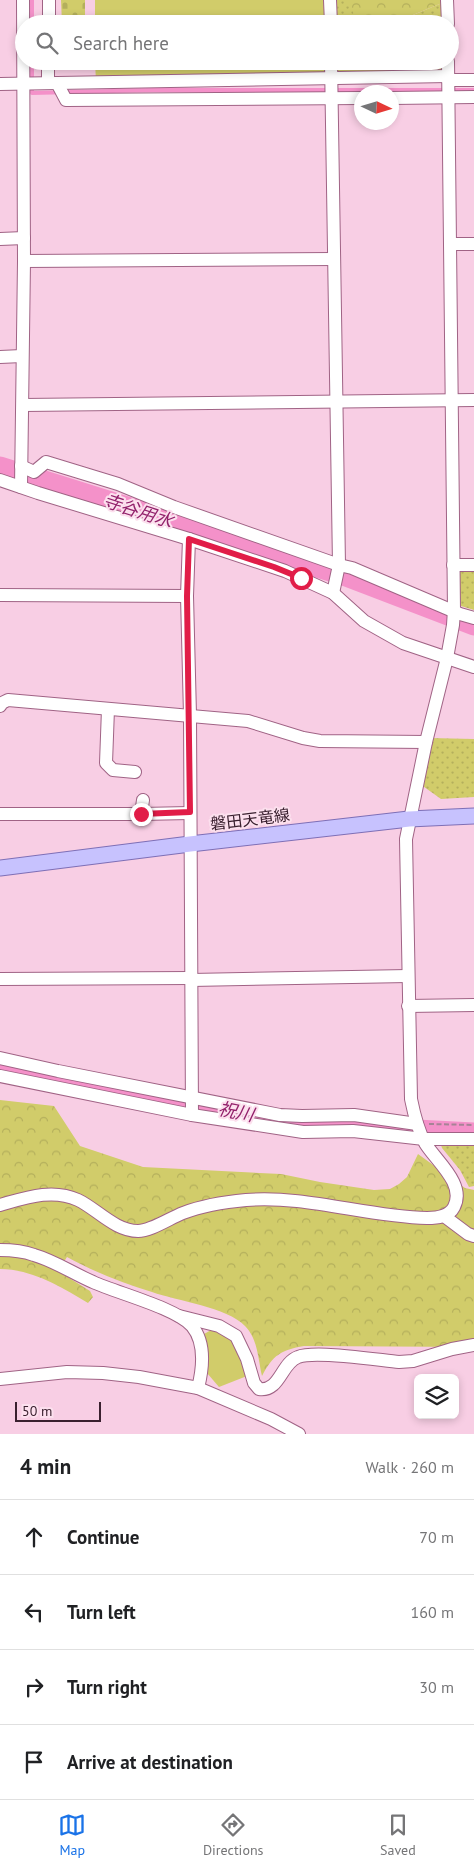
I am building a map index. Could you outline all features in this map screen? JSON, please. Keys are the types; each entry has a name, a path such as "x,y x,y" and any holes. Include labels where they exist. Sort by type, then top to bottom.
{"main road":[{"name":"磐田天竜線","path":"0,868 409,818 474,816"}],"street":[{"path":"22,0 22,15"},
{"path":"49,0 49,15"},
{"path":"330,0 331,15"},
{"path":"447,0 448,15"},
{"path":"21,487 24,261 23,70"},
{"path":"50,70 53,83 66,100 332,88 448,78 474,80"},
{"path":"331,70 337,571 333,592"},
{"path":"0,1205 38,1196 58,1195 78,1200 121,1227 136,1231 145,1230 183,1213 214,1203 248,1200 280,1199 415,1218 444,1216 452,1211 455,1204 455,1186 420,1131 410,1087 406,839 426,742 447,658 454,610 448,70"},
{"path":"0,84 53,83 332,88 354,95"},
{"path":"399,98 474,97"},
{"path":"0,239 24,238"},
{"path":"450,244 474,244"},
{"path":"24,261 334,259"},
{"path":"0,357 22,356"},
{"path":"23,404 474,400"},
{"path":"21,466 34,472 46,462 118,484 174,508 337,571 352,568 460,614 474,618"},
{"path":"0,480 280,569 333,592 364,621 403,643 474,667"},
{"path":"189,539 187,596 190,716 192,1115"},
{"path":"453,566 474,565"},
{"path":"0,595 187,596"},
{"path":"0,706 8,700 248,721 303,738 320,741 426,742"},
{"path":"108,709 106,763 113,770 135,772"},
{"path":"141,814 143,800"},
{"path":"0,814 190,812"},
{"path":"0,979 408,976"},
{"path":"408,1006 474,1005"},
{"path":"0,1058 280,1115 354,1115 420,1131 474,1139"},
{"path":"0,1076 192,1115 304,1132 420,1131"},
{"path":"444,1216 468,1234 474,1236"},
{"path":"0,1250 36,1255 94,1283 179,1316 219,1326 236,1336 254,1383 259,1389 265,1390 273,1386 290,1361 300,1356 318,1355 399,1362 412,1361 474,1344"},
{"path":"179,1316 192,1326 201,1343 202,1360 198,1388"},
{"path":"0,1380 67,1372 139,1377 198,1388 271,1418 297,1434"}],"path":[{"path":"420,1131 474,1126"}],"green space":[{"path":"61,0 85,0 85,15 62,15"},
{"path":"95,0 330,0 331,15 95,15"},
{"path":"330,0 351,0 401,15 331,15"},
{"path":"350,0 447,0 413,15 354,15"},
{"path":"447,1 448,15 413,15"},
{"path":"95,70 331,70 331,78 96,82"},
{"path":"333,70 448,70 448,76 333,78"},
{"path":"474,565 474,610 461,606 458,566"},
{"path":"430,738 474,739 474,797 441,799 420,784"},
{"path":"0,1100 54,1106 80,1146 143,1167 281,1174 374,1190 390,1189 399,1184 407,1177 418,1154 465,1188 474,1190 474,1347 304,1346 289,1349 278,1355 270,1363 262,1376 257,1350 249,1331 237,1319 214,1309 130,1285 67,1257 58,1271 90,1291 93,1297 88,1303 46,1280 23,1272 0,1269"},
{"path":"441,1145 474,1145 474,1186 469,1187 460,1170"},
{"path":"213,1329 232,1338 247,1376 219,1387 207,1373 204,1334"}],"waterway":[{"path":"32,0 32,15"},
{"path":"32,70 32,93 153,90 474,90"},
{"name":"寺谷用水","path":"0,467 346,576 474,625"},
{"name":"祝川","path":"0,1067 112,1091 304,1125 352,1123 378,1128 474,1133"}],"route":[{"path":"141,814 190,812 187,596 189,539 274,567 301,578"}]}
